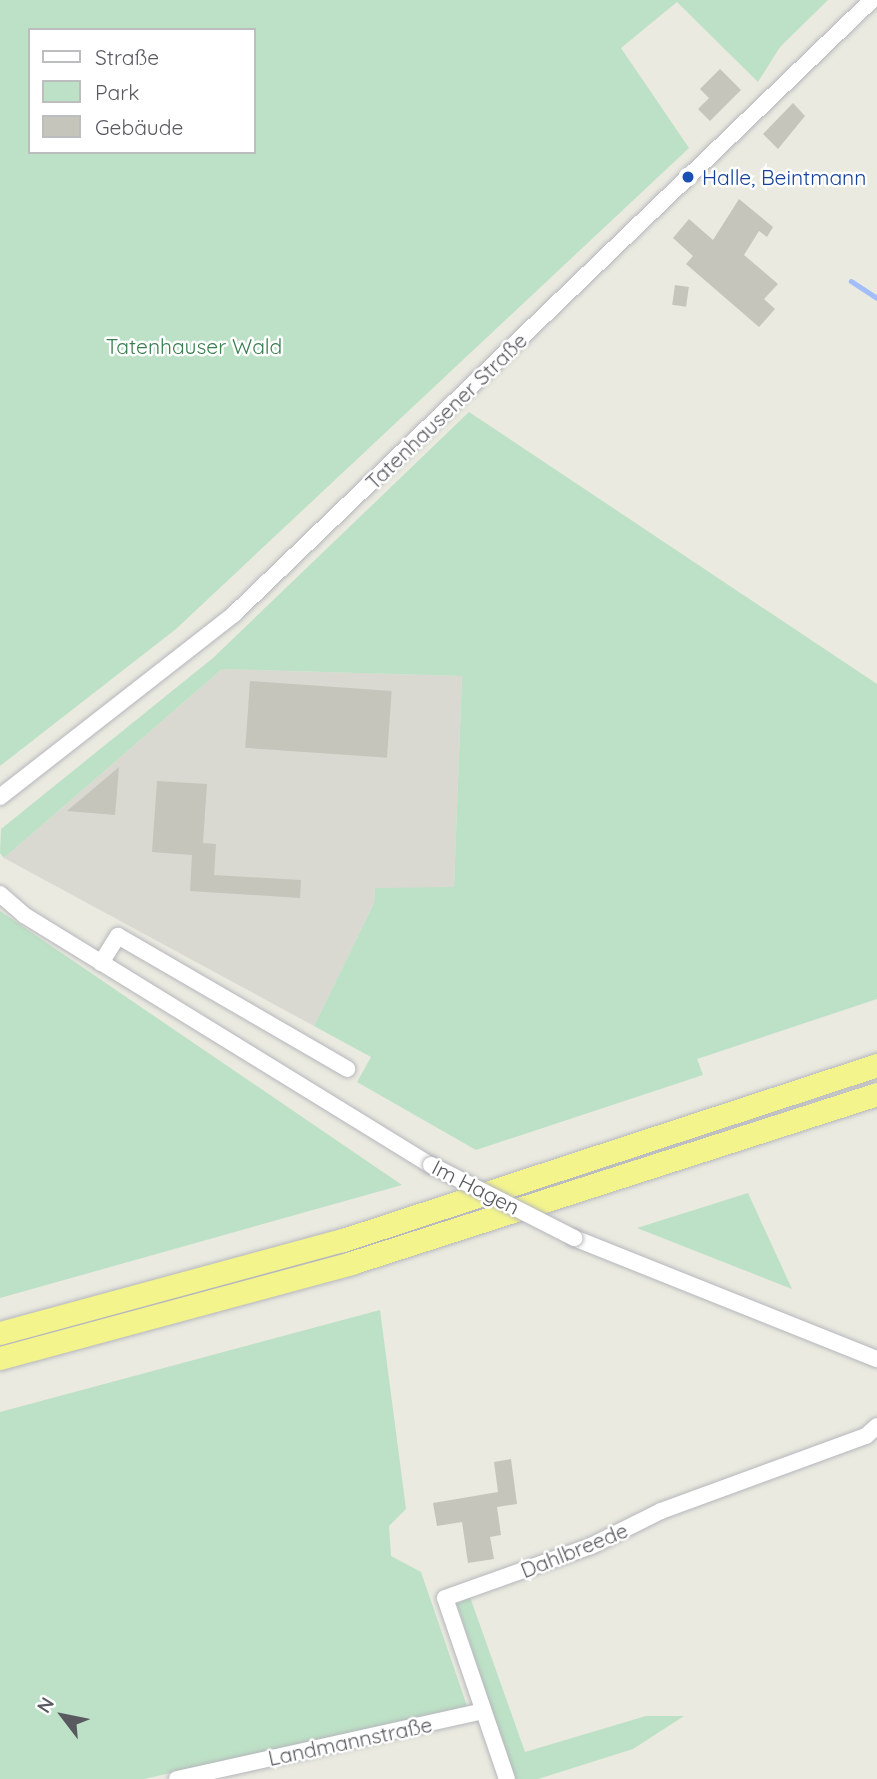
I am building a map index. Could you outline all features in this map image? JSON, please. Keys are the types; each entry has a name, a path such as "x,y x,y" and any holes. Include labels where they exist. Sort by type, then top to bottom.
{"highway":[{"path":"0,1334 343,1240 877,1065"},
{"path":"0,1359 351,1263 877,1094"}],"street":[{"name":"Tatenhausener Straße","path":"0,797 234,614 872,0"},
{"name":"Im Hagen","path":"0,894 101,963 432,1165 575,1238 877,1359"},
{"path":"101,963 118,936 347,1069"},
{"name":"Dahlbreede","path":"507,1779 445,1598 591,1546 661,1511 866,1436 877,1426"},
{"name":"Landmannstraße","path":"177,1779 483,1711"}],"shaded area":[{"path":"222,669 462,676 454,888 375,888 374,903 314,1026 4,858"}],"green space":[{"name":"Tatenhauser Wald","path":"0,0 828,0 780,47 758,82 677,2 621,48 689,148 176,629 0,766"},
{"path":"469,412 877,684 877,999 697,1059 703,1075 476,1150 357,1082 371,1057 314,1026 374,903 375,888 454,887 462,676 222,669 4,858 0,853 1,829 213,658"},
{"path":"0,911 402,1185 0,1298"},
{"path":"748,1193 792,1289 637,1228"},
{"path":"380,1310 406,1509 389,1526 391,1556 421,1572 467,1706 144,1779 0,1779 0,1412"},
{"path":"470,1597 525,1752 646,1716 684,1716 633,1749 538,1779 514,1779 457,1604"}],"building":[{"path":"720,69 741,90 710,121 698,109 709,98 700,89"},
{"path":"793,103 805,116 778,149 763,134"},
{"path":"739,199 773,227 767,237 759,231 744,255 778,284 764,299 775,309 759,327 686,264 693,256 673,238 689,219 713,240"},
{"path":"675,285 689,287 686,307 672,305"},
{"path":"250,681 392,691 387,758 245,748"},
{"path":"119,767 115,815 67,811"},
{"path":"157,781 207,784 203,843 216,844 214,875 301,880 300,898 190,891 192,855 152,852"},
{"path":"511,1459 517,1504 497,1507 501,1535 490,1537 494,1559 468,1563 462,1522 437,1526 433,1503 498,1492 494,1462"}],"waterway":[{"path":"851,281 877,298"}],"place":[{"name":"Halle, Beintmann","path":"688,177"}]}
